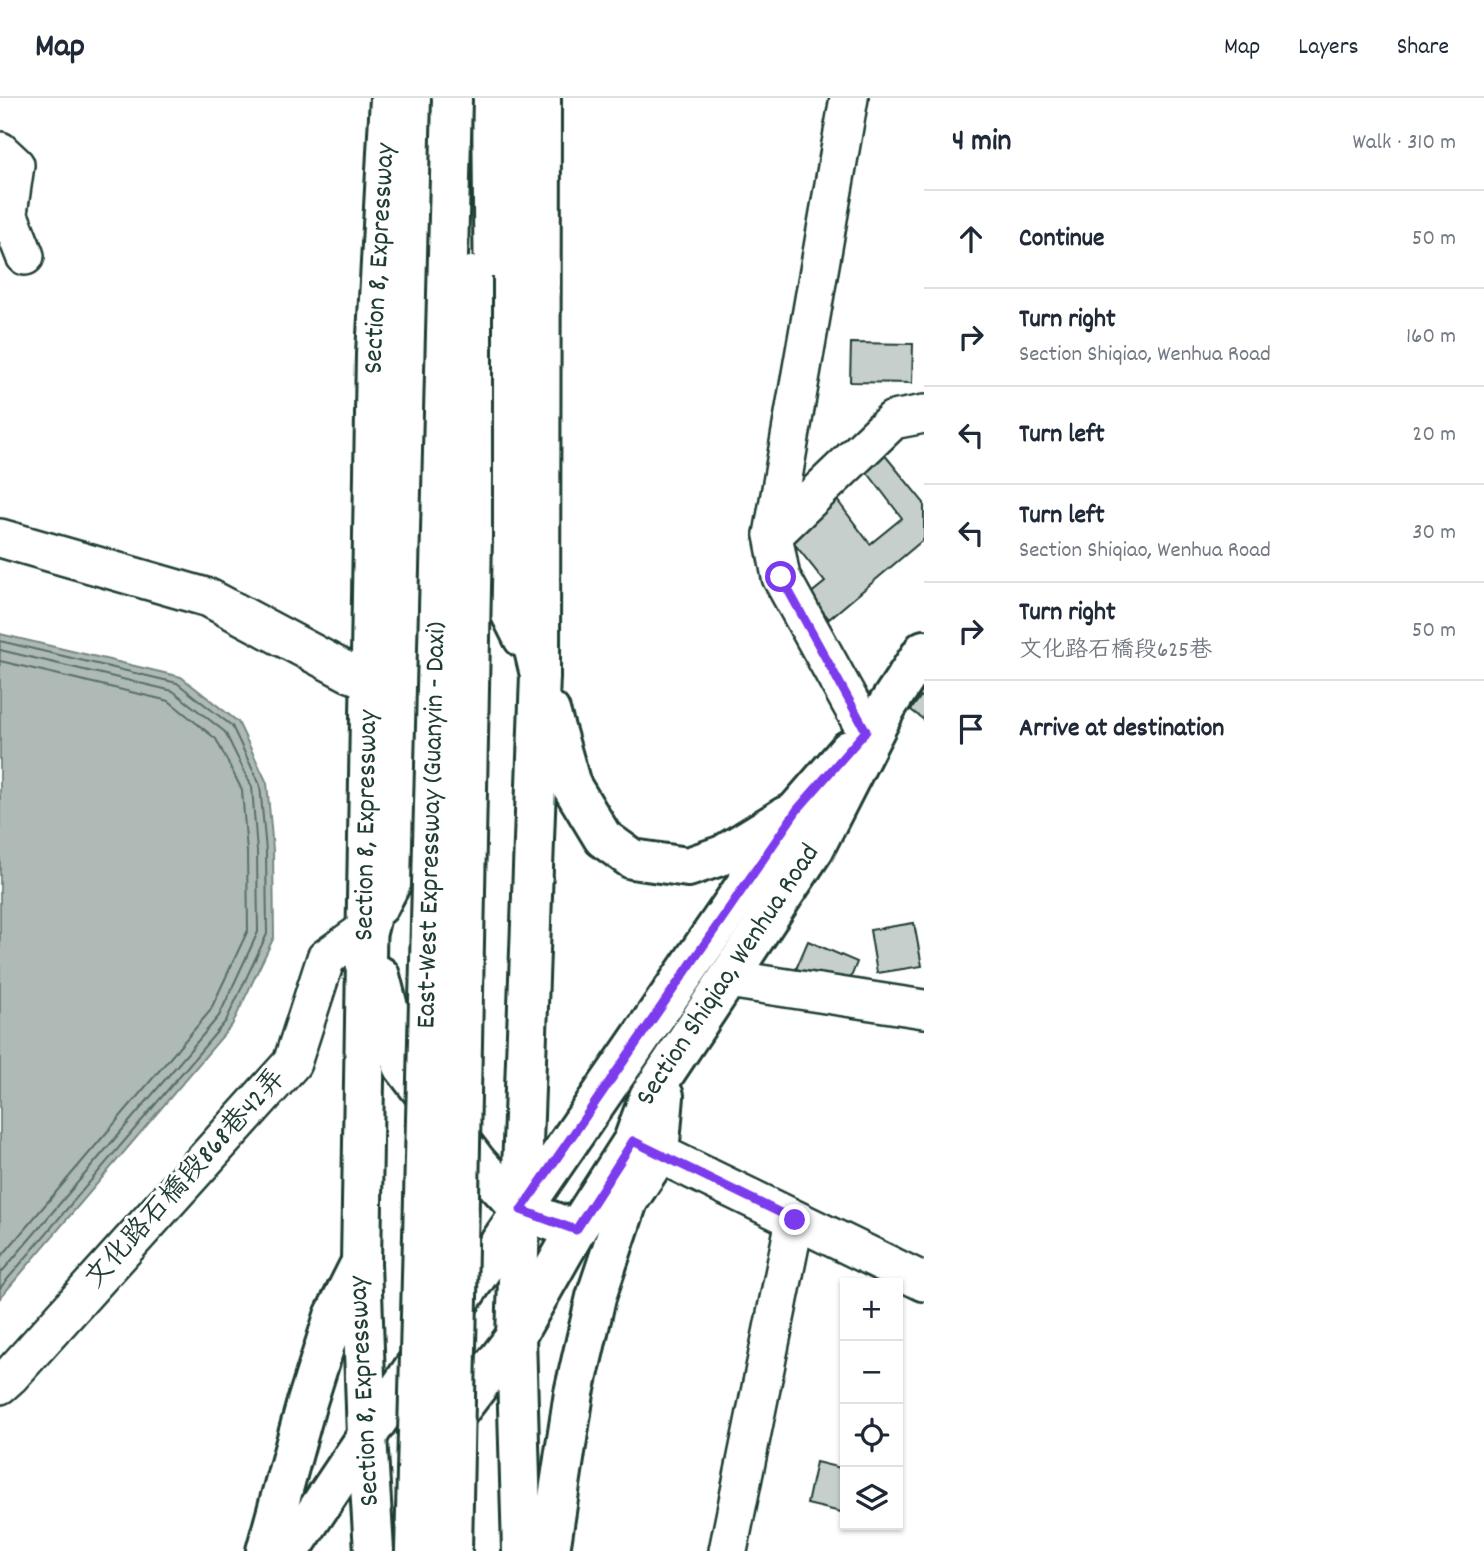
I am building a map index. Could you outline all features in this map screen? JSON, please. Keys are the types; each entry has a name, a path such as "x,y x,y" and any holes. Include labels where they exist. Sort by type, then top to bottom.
{"main road":[{"name":"Section 8, Expressway","path":"366,1542 367,1436 360,1263 368,928 376,354 390,98"},
{"path":"414,98 395,612 395,811 368,928 402,1066 478,1164 521,1210 576,1230"},
{"path":"368,928 415,839 434,98"},
{"name":"East-West Expressway (Guanyin - Daxi)","path":"415,1551 452,98"},
{"name":"East-West Expressway (Guanyin - Daxi)","path":"452,1551 472,536 473,98"},
{"path":"492,98 497,586 540,675"},
{"path":"514,98 515,197 505,524 540,675 570,785 603,838 632,859 688,867 723,855 797,810"},
{"path":"522,1551 516,1336 540,675 541,98"},
{"name":"Section Shiqiao, Wenhua Road","path":"290,1551 797,810 876,719 924,650"},
{"name":"Section Shiqiao, Wenhua Road","path":"366,1542 516,1336 576,1230 646,1147 649,1097 814,849 876,719"},
{"path":"550,1551 574,1393 596,1297 646,1147"},
{"path":"266,1551 334,1316 360,1263"},
{"path":"311,1519 366,1542 424,1551"}],"street":[{"path":"849,98 773,535 781,577 876,719"},
{"path":"0,151 15,165 8,213 25,256"},
{"path":"773,535 893,420 924,414"},
{"path":"0,538 209,598 350,673 371,681"},
{"name":"文化路石橋段868巷42弄","path":"0,1385 292,1063 326,958 368,928"},
{"path":"728,979 924,1009"},
{"path":"646,1147 924,1282"},
{"path":"728,1551 795,1220"}],"water":[{"path":"0,634 181,677 238,722 267,783 273,850 274,937 232,1025 0,1298"}],"building":[{"path":"851,343 913,344 912,383 850,382"},
{"path":"879,448 924,503 924,539 829,619 809,595 825,582 784,531 831,492 870,544 902,518 861,464"},
{"path":"921,696 924,698 924,720 911,710"},
{"path":"914,923 922,966 877,973 870,930"},
{"path":"808,941 857,962 846,990 796,969"},
{"path":"816,1462 840,1468 840,1512 807,1504"}],"route":[{"path":"781,577 866,731 797,810 521,1210 576,1230 633,1141 795,1220"}]}
